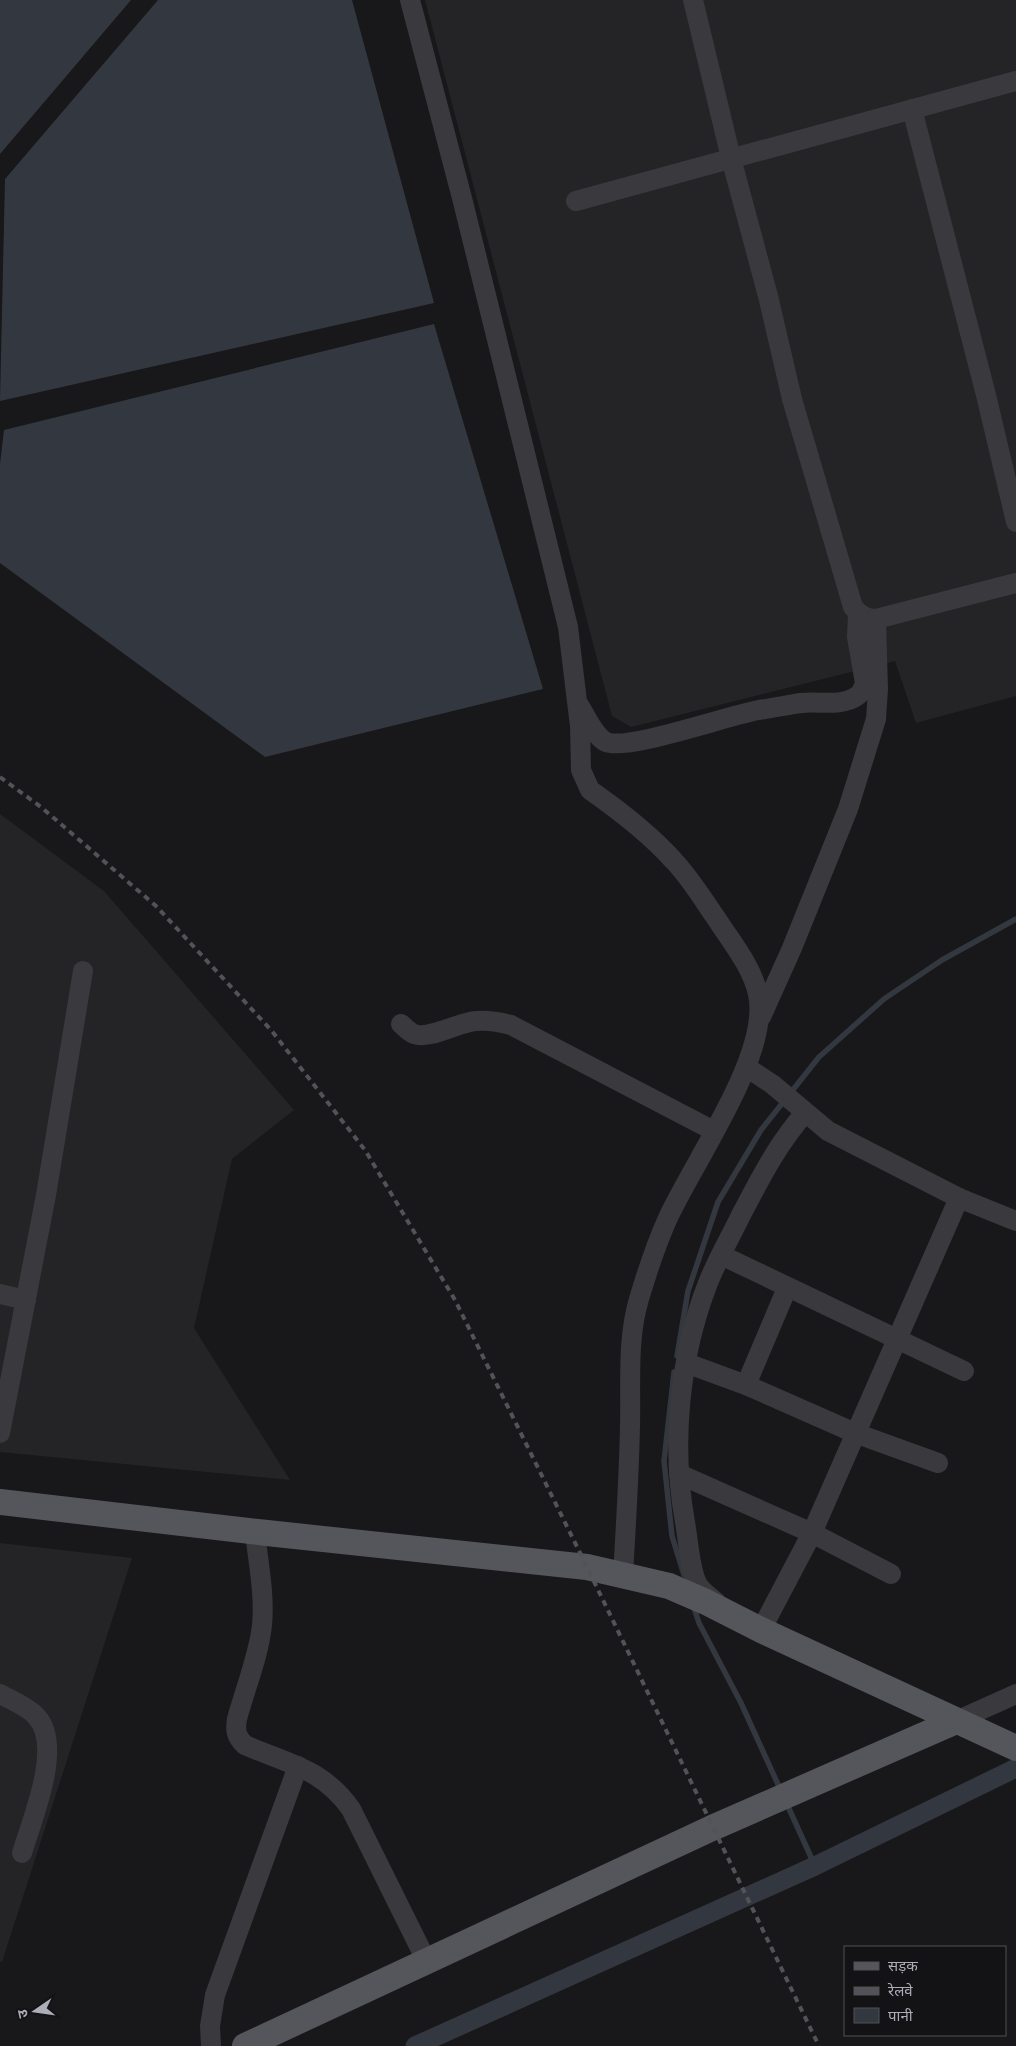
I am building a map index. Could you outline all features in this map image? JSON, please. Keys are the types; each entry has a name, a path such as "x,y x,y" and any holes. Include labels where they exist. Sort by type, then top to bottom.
{"main road":[{"path":"0,1502 255,1532 587,1567 669,1586 1016,1748"},
{"path":"245,2046 751,1811 956,1721"}],"street":[{"path":"410,0 462,198 568,627 577,701 581,770 590,790 649,835 675,862 699,892 750,970 758,993 760,1019"},
{"path":"694,0 731,158 768,296 792,399 853,607 867,616 1016,583"},
{"path":"576,201 1016,81"},
{"path":"912,109 986,395 1012,487 1016,522"},
{"path":"577,701 599,737 606,742 616,744 642,740 752,711 802,702 850,699 858,696 863,690 865,683 857,637 867,616"},
{"path":"623,1575 628,1494 631,1337 637,1310 650,1265 668,1220 746,1067 760,1019 792,948 848,809 876,719 878,689 867,616"},
{"path":"0,1432 46,1195 83,971"},
{"path":"401,1024 418,1035 439,1032 474,1021 500,1022 511,1025 714,1131"},
{"path":"746,1067 772,1084 828,1131 959,1198 1016,1221"},
{"path":"732,1614 701,1590 695,1578 683,1512 679,1474 680,1410 686,1363 703,1299 721,1255 800,1109"},
{"path":"761,1630 812,1533 959,1198"},
{"path":"721,1255 964,1371"},
{"path":"746,1385 787,1288"},
{"path":"0,1294 26,1300"},
{"path":"686,1363 746,1385 855,1433 938,1463"},
{"path":"679,1474 812,1533 891,1574"},
{"path":"255,1532 262,1623 260,1638 235,1730 245,1746 317,1775 342,1796 351,1809 427,1962"},
{"path":"0,1694 36,1715 45,1728 48,1740 48,1758 43,1782 22,1854"},
{"path":"956,1721 1016,1694"},
{"path":"211,2046 210,2026 215,1995 298,1766"}],"shaded area":[{"path":"425,0 1016,0 1016,696 916,723 895,661 631,727 612,716"},
{"path":"0,814 104,891 294,1110 232,1159 194,1328 290,1480 0,1452"},
{"path":"0,1543 132,1558 2,1962 0,1961"}],"water":[{"path":"0,0 131,0 0,154"},
{"path":"158,0 352,0 434,303 0,401 5,179"},
{"path":"434,324 543,689 265,757 0,563 0,464 4,430"}],"waterway":[{"path":"677,1356 688,1291 718,1202 761,1130 819,1057 884,999 942,960 1016,919"},
{"path":"674,1372 664,1461 672,1536 684,1575"},
{"path":"693,1605 699,1623 741,1703 781,1791"},
{"path":"415,2046 815,1866 1016,1768"},
{"path":"786,1802 815,1866"}],"railway":[{"path":"0,777 41,807 156,906 271,1030 365,1150 455,1300 587,1567 819,2046"}]}
